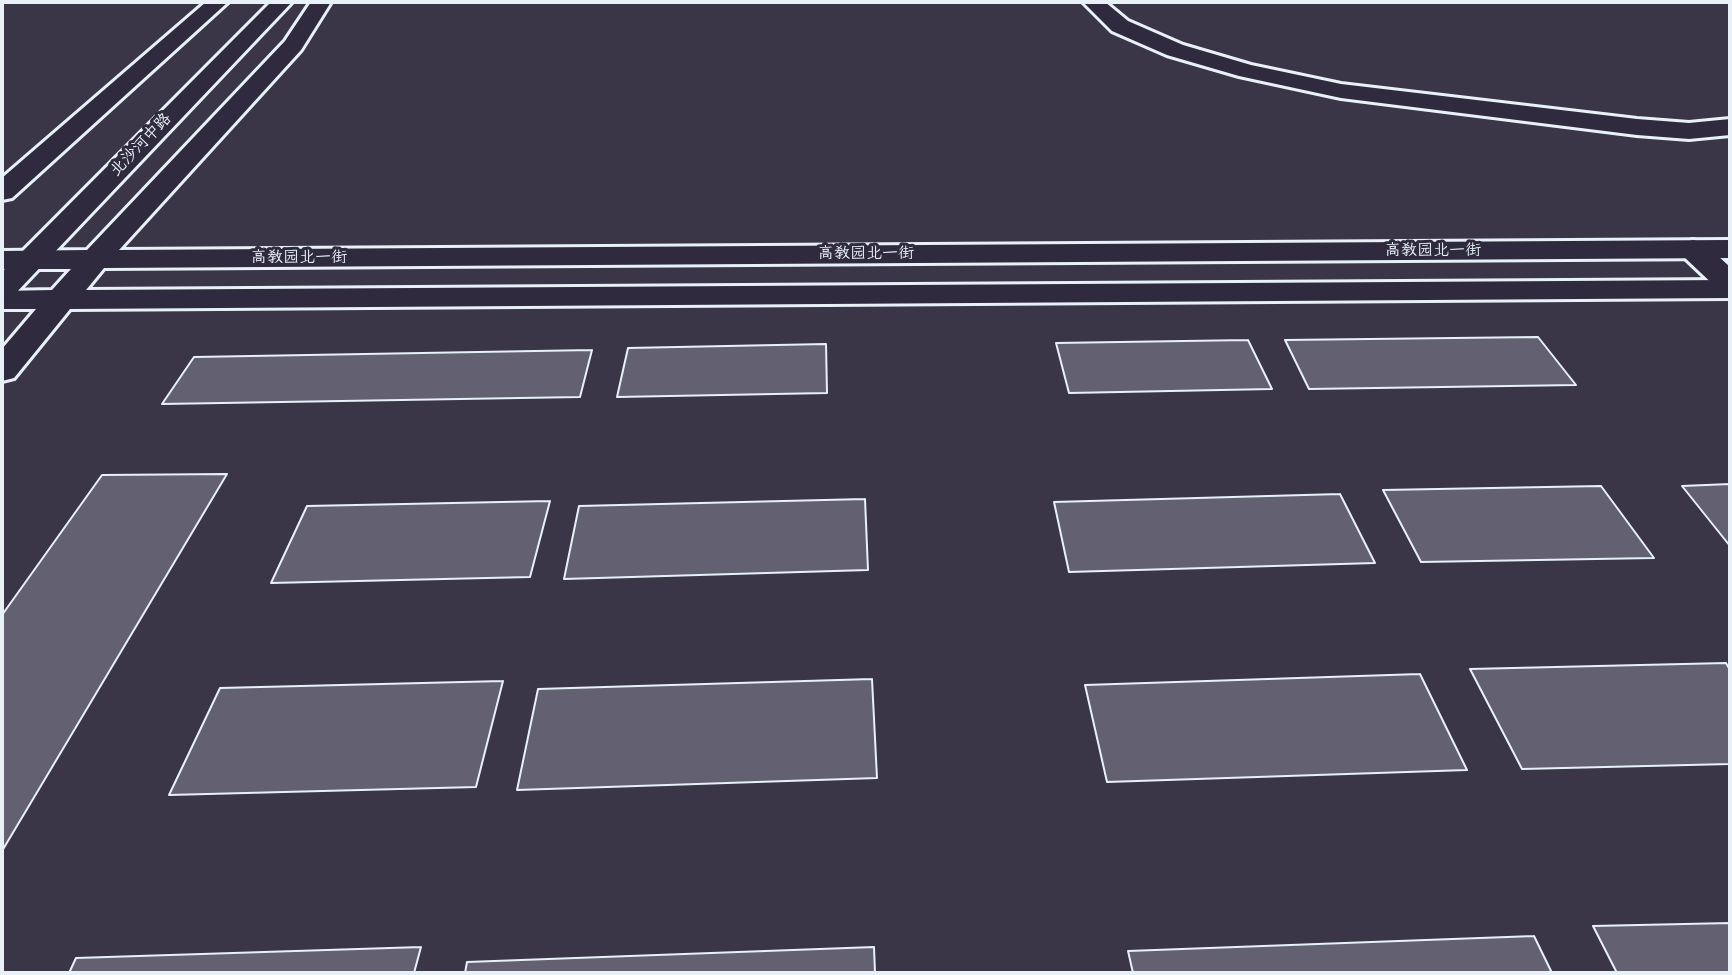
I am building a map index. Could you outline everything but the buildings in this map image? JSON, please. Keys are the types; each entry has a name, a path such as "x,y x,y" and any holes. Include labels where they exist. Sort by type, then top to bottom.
{"street":[{"path":"2,192 218,2"},
{"name":"北沙河中路","path":"2,289 17,260 282,2"},
{"path":"2,370 96,260 293,45 321,2"},
{"path":"1093,2 1120,26 1175,50 1247,71 1362,95 1637,127 1689,131 1730,127"},
{"name":"高教园北一街","path":"17,260 1730,249"},
{"path":"1693,250 1730,283"},
{"path":"2,300 1730,289"}]}
